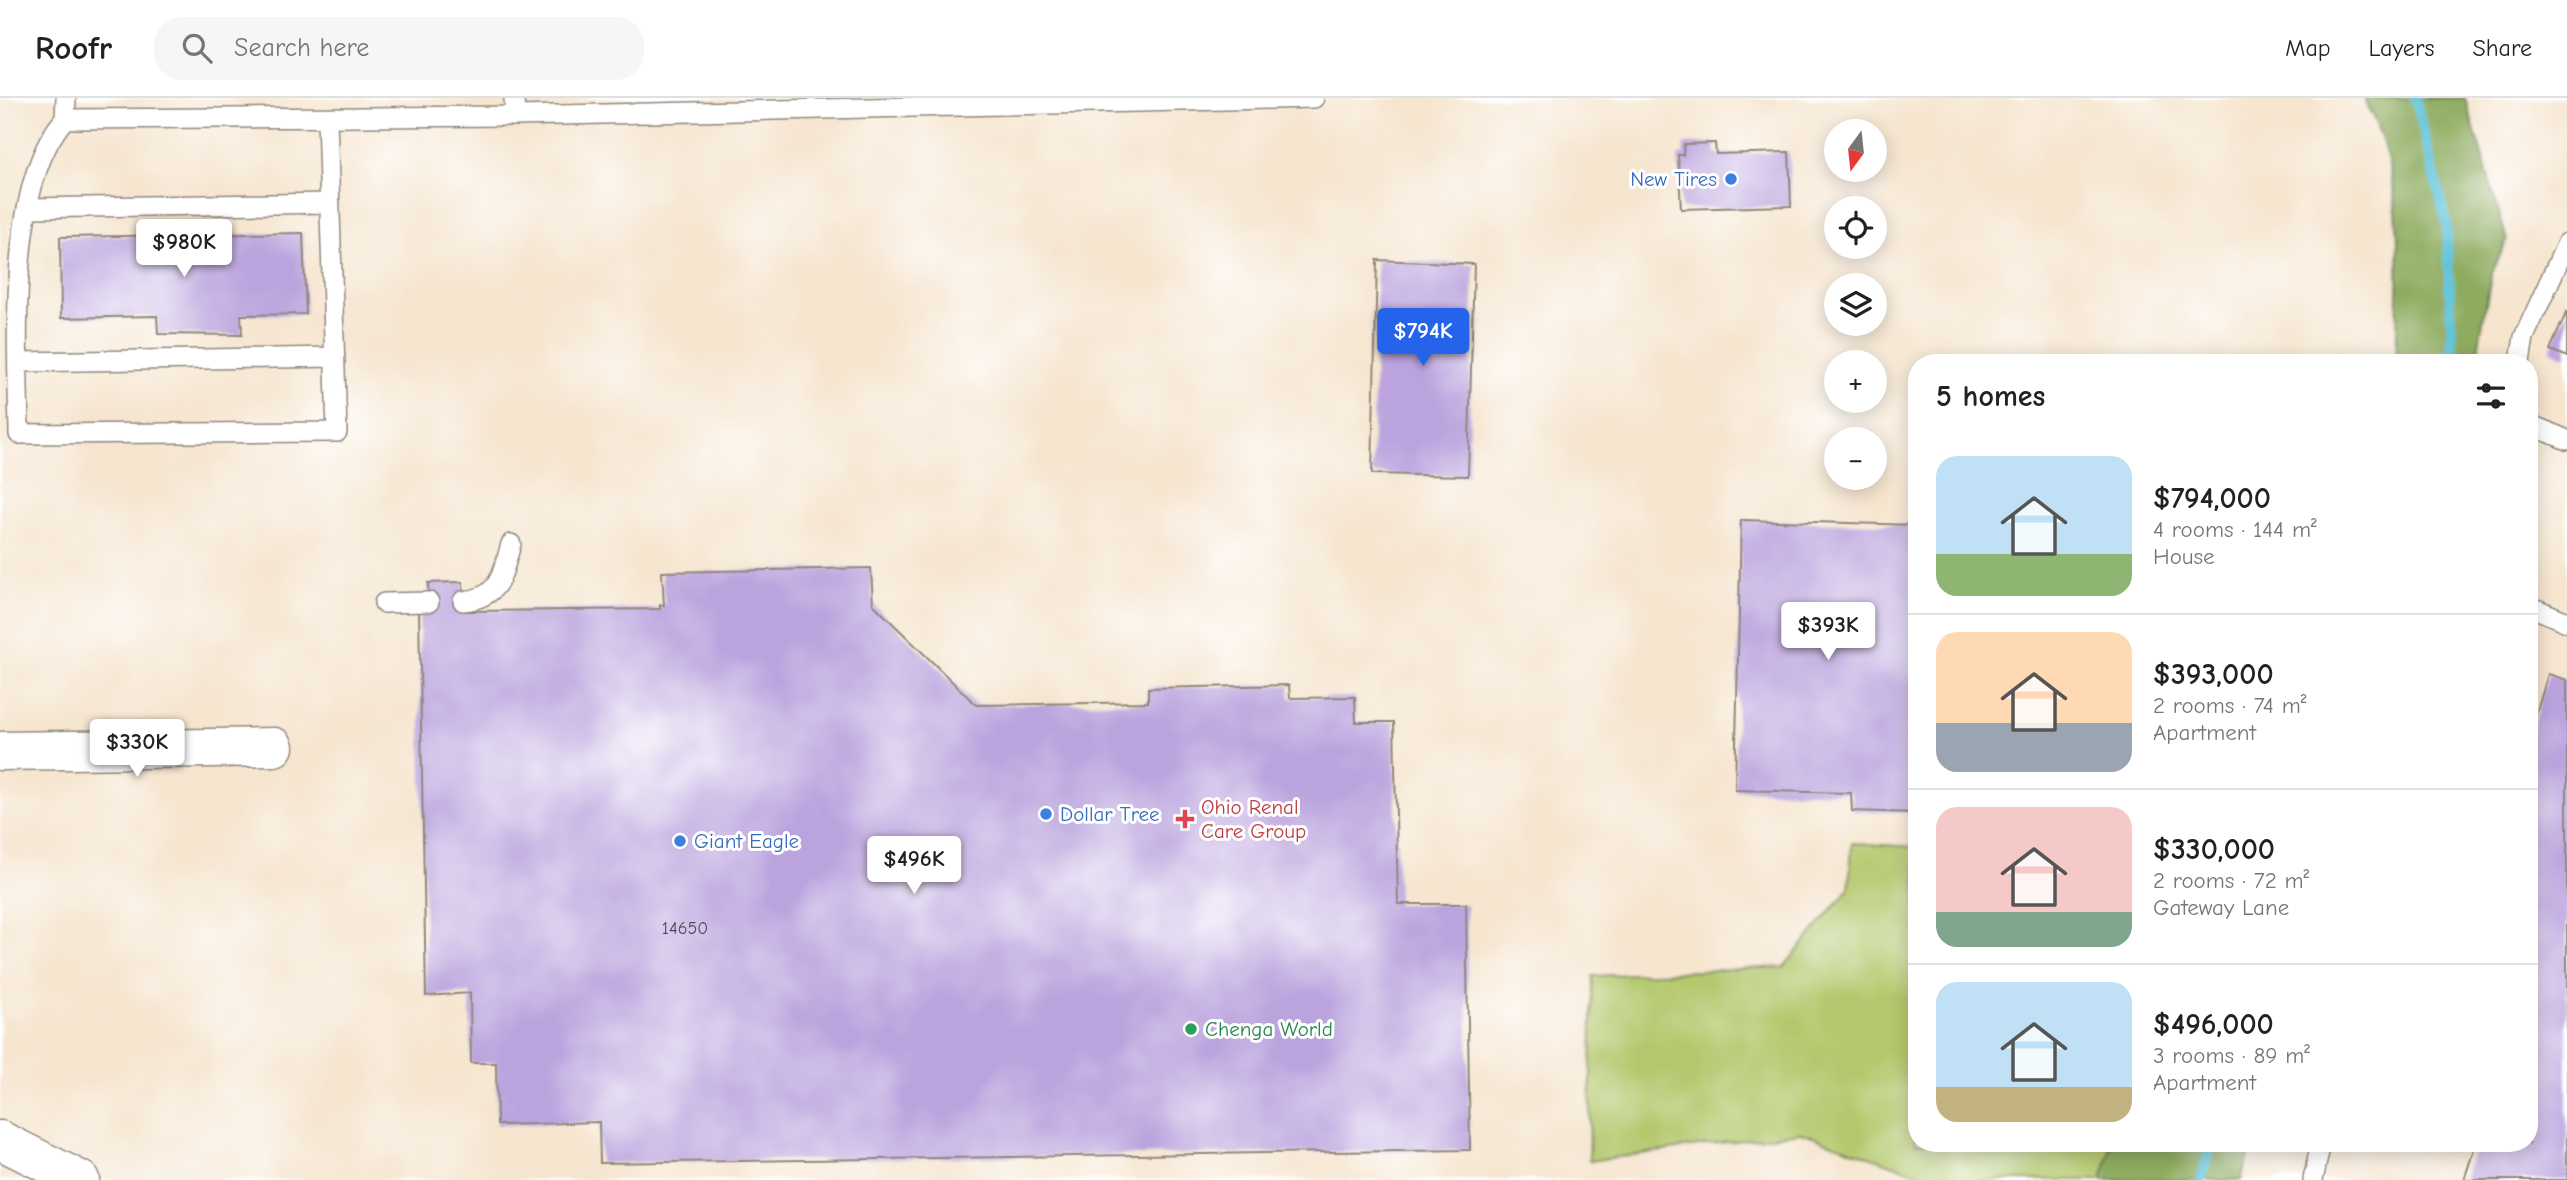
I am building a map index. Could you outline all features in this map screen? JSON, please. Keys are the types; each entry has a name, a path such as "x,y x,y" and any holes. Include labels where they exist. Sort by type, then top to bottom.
{"street":[{"path":"0,751 274,747"},
{"path":"0,1140 80,1180"}],"lane":[{"path":"66,98 65,119 49,136 29,208 18,287 19,434 337,432 327,118"},
{"path":"65,119 327,118 514,107 1314,98"},
{"path":"29,208 329,203"},
{"path":"2521,354 2524,338 2567,243"},
{"path":"18,362 335,357"},
{"path":"2538,428 2567,440"},
{"path":"463,601 482,600 490,595 504,568 511,544"},
{"path":"384,603 429,602"},
{"path":"2538,610 2567,622"},
{"path":"2313,1180 2319,1152"}],"green space":[{"path":"2364,98 2465,98 2507,240 2491,275 2477,354 2396,354 2397,227 2388,161"},
{"path":"1852,843 1908,846 1908,1152 2110,1152 2102,1180 1937,1180 1801,1132 1589,1161 1593,976 1784,967 1849,889"},
{"path":"2110,1152 2249,1152 2241,1180 2102,1180"}],"building":[{"path":"1715,143 1716,154 1789,152 1791,206 1681,209 1678,155 1683,155 1684,144"},
{"path":"303,233 306,314 241,315 242,335 158,334 157,316 61,318 60,237"},
{"path":"1377,260 1474,264 1468,476 1372,474"},
{"path":"2567,311 2567,357 2550,350"},
{"path":"1741,520 1908,525 1908,813 1852,811 1851,793 1735,790"},
{"path":"871,568 873,604 976,705 1148,702 1148,688 1289,685 1290,698 1355,697 1356,722 1394,722 1398,904 1466,904 1470,1150 600,1163 599,1122 497,1125 496,1063 471,1063 470,993 426,996 419,611 429,611 428,583 463,582 464,611 660,609 660,605 664,605 662,572"},
{"path":"2548,674 2567,680 2567,1180 2464,1180 2473,1152 2538,1152 2538,708"}],"waterway":[{"path":"2415,98 2446,220 2453,354"},
{"path":"2201,1180 2209,1152"}],"place":[{"name":"New Tires","path":"1731,179"},
{"name":"Dollar Tree","path":"1046,814"},
{"name":"Ohio Renal Care Group","path":"1185,819"},
{"name":"Giant Eagle","path":"680,841"},
{"name":"Chenga World","path":"1191,1029"}]}
